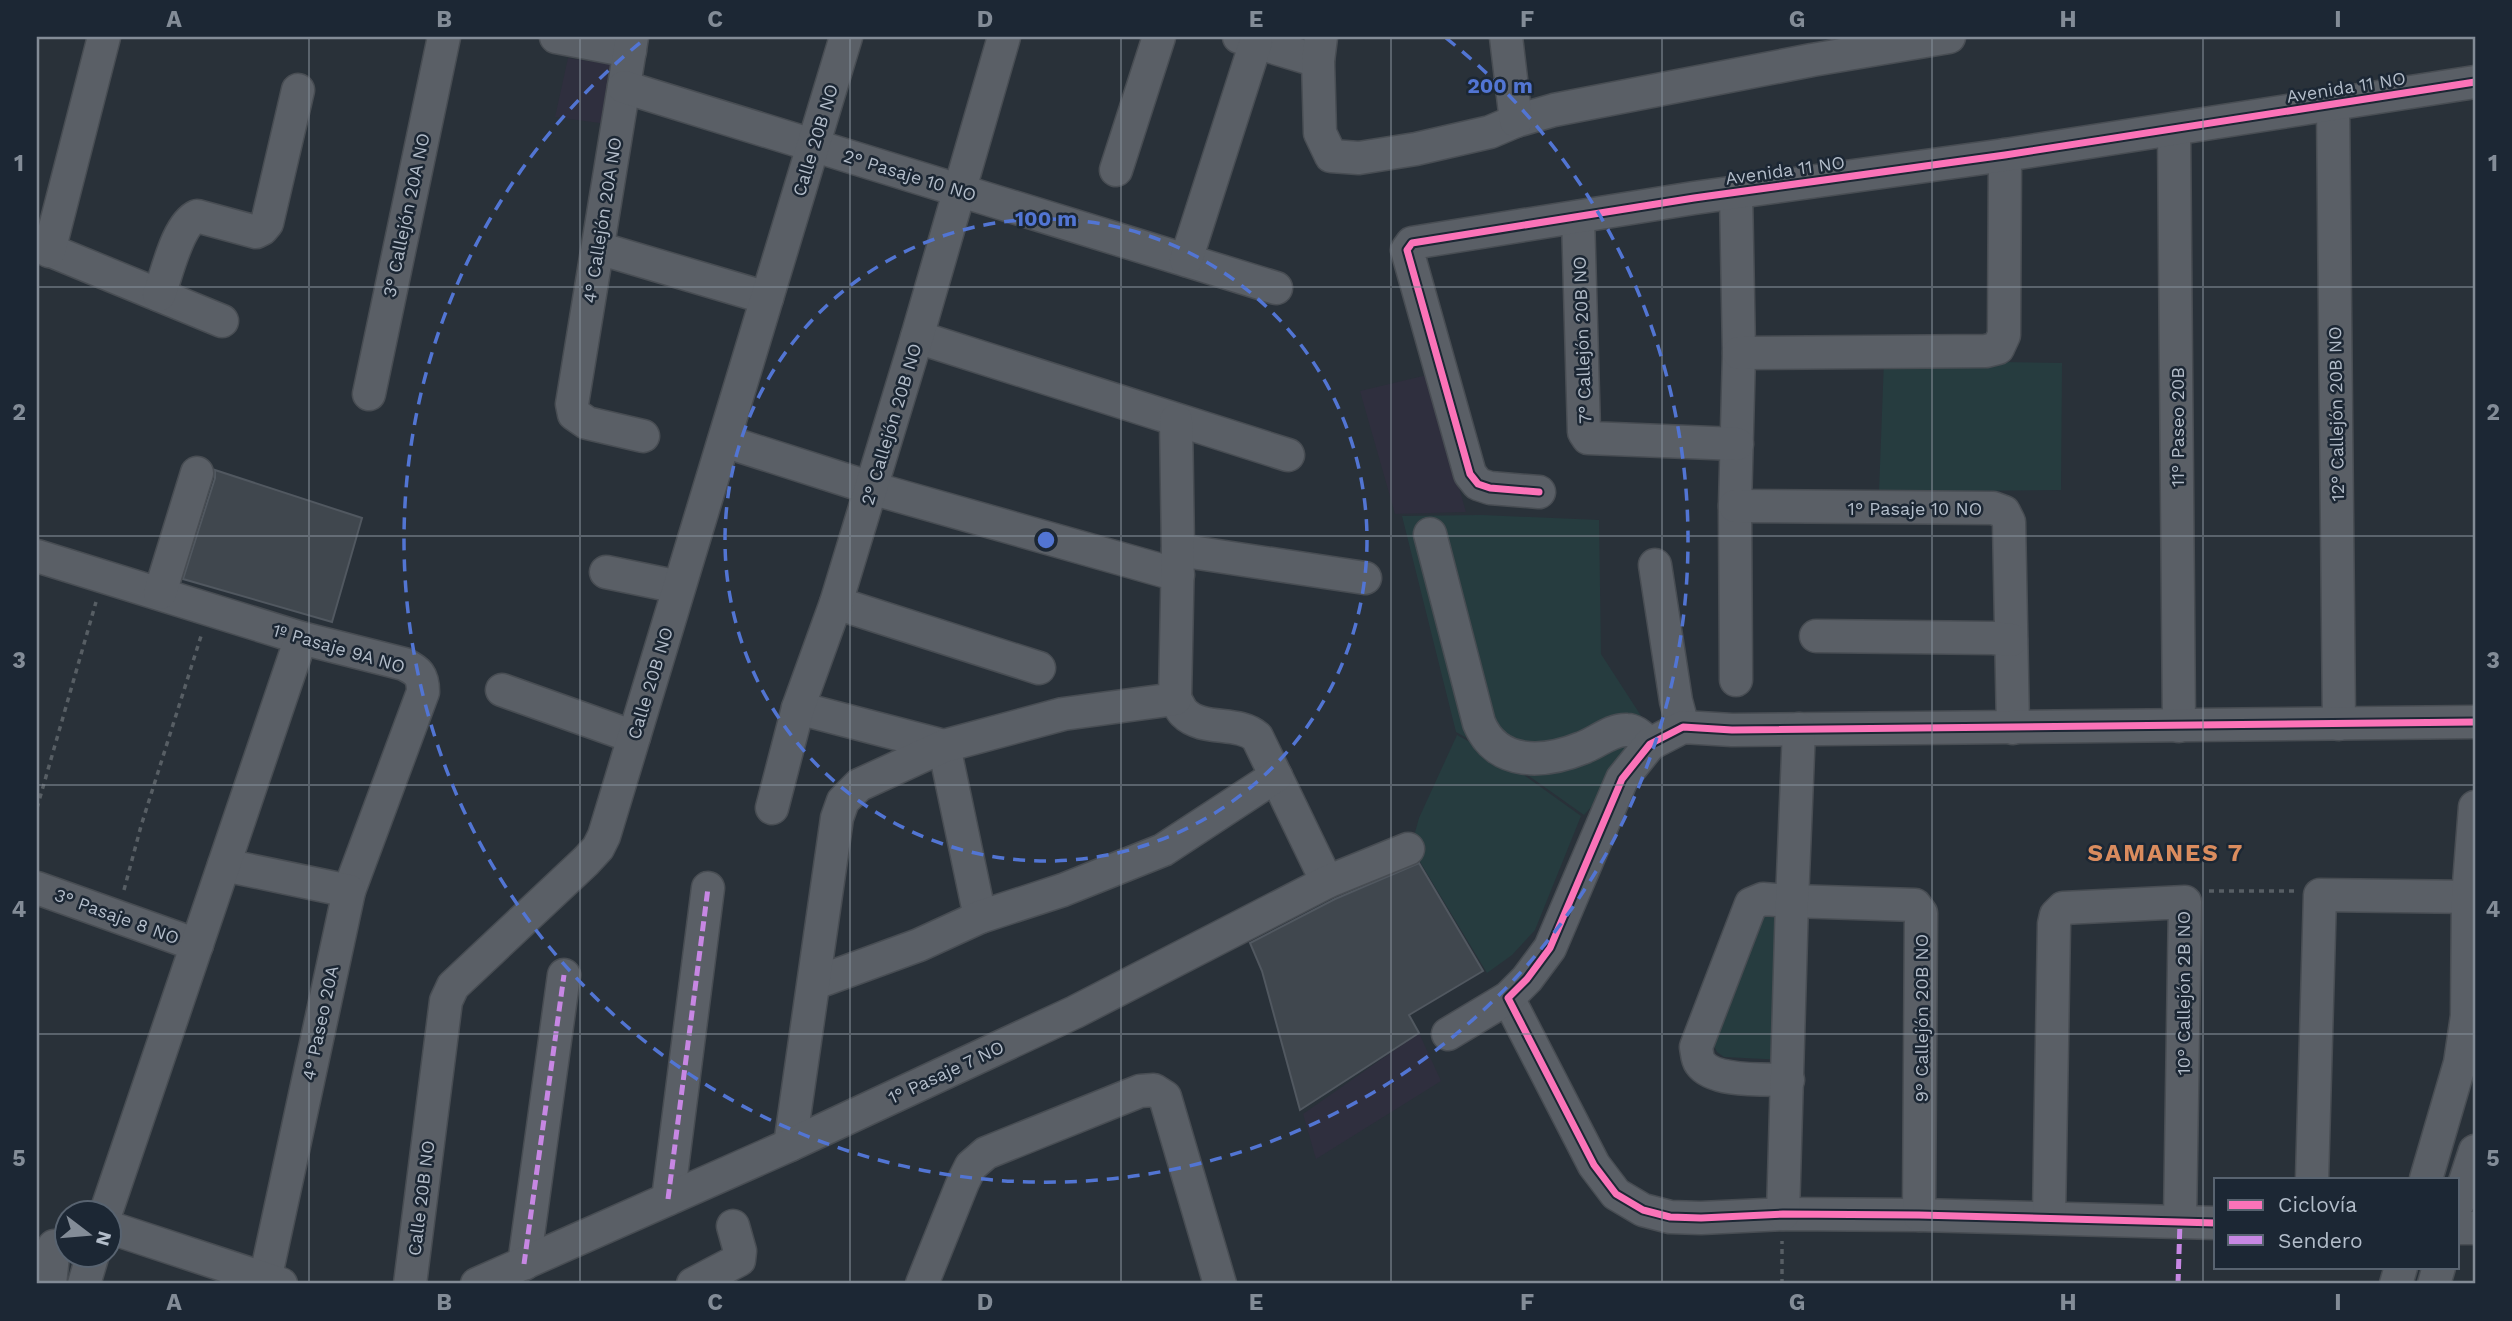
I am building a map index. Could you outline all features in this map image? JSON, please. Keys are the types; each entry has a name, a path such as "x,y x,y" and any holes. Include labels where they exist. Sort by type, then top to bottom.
{"street":[{"path":"104,37 43,248 222,321"},
{"name":"3° Callejón 20A NO","path":"369,394 444,37"},
{"path":"556,37 631,44"},
{"name":"Calle 20B NO","path":"410,1284 446,1001 453,986 598,848 604,836 846,37"},
{"name":"2° Callejón 20B NO","path":"772,808 798,708 836,603 1004,37"},
{"path":"1116,170 1159,37"},
{"path":"1506,37 1516,121"},
{"path":"1186,260 1248,39 1320,49 1320,133 1331,156 1359,158 1416,149 1490,132 1554,110 1810,48 1947,37"},
{"name":"4° Callejón 20A NO","path":"631,44 572,404 574,414 587,423 643,436"},
{"name":"Avenida 11 NO","path":"1539,492 1490,488 1478,484 1470,474 1408,250 1412,243 2475,82"},
{"name":"2° Pasaje 10 NO","path":"624,87 1276,288"},
{"path":"159,295 183,227 191,219 197,216 256,232 267,223 298,90"},
{"name":"12° Callejón 20B NO","path":"2333,105 2339,724"},
{"name":"11° Paseo 20B","path":"2174,129 2179,726"},
{"path":"1739,353 1986,351 1998,348 2004,335 2004,155"},
{"path":"1736,193 1739,353 1735,506 1736,680"},
{"name":"7° Callejón 20B NO","path":"1578,217 1584,432 1588,438 1737,444"},
{"path":"598,248 767,298"},
{"path":"917,337 1288,454"},
{"path":"1176,420 1178,563 1175,699 1185,714 1203,723 1250,731 1257,737 1327,882"},
{"path":"724,441 871,488 1178,563 1365,578"},
{"path":"160,593 197,473"},
{"name":"1° Pasaje 10 NO","path":"1735,506 1993,508 2004,512 2009,522 2013,728"},
{"path":"1430,534 1479,723 1483,734 1491,742 1520,758 1533,760 1583,748 1623,729 1632,730 1650,744"},
{"name":"1º Pasaje 9A NO","path":"37,556 301,638 404,664 418,671 423,679 423,692 349,891"},
{"path":"1656,565 1676,701 1683,727"},
{"path":"606,572 679,587"},
{"path":"836,603 1039,668"},
{"path":"1816,636 2011,640"},
{"path":"111,1198 301,638"},
{"path":"502,690 634,737"},
{"path":"790,1145 837,818 843,800 859,785 944,746 1063,714 1175,699"},
{"path":"798,708 944,746"},
{"path":"1448,1034 1508,998 1527,979 1549,948 1622,779 1650,744 1683,727 1732,730 2475,722"},
{"path":"1783,1214 1791,901 1799,729"},
{"path":"944,746 980,918"},
{"path":"815,984 919,945 980,918 1063,890 1163,850 1276,776"},
{"path":"2426,1178 2460,1063 2467,1016 2475,807"},
{"name":"1° Pasaje 7 NO","path":"477,1284 790,1145 1075,1012 1327,882 1408,849"},
{"path":"224,865 349,891"},
{"name":"3° Pasaje 8 NO","path":"37,888 197,945"},
{"path":"668,1199 708,888"},
{"name":"4° Paseo 20A","path":"273,1282 349,891"},
{"path":"2312,1178 2320,895 2471,897"},
{"path":"1788,1080 1726,1077 1709,1072 1699,1062 1696,1047 1751,904 1763,899 1791,901"},
{"name":"9° Callejón 20B NO","path":"1791,901 1919,907 1919,1215"},
{"name":"10° Callejón 2B NO","path":"2049,1217 2056,915 2063,908 2185,902 2180,1222"},
{"path":"524,1264 564,975"},
{"path":"1508,998 1594,1165 1616,1194 1643,1210 1670,1217 1919,1215 2214,1223"},
{"path":"922,1284 963,1181 971,1166 986,1153 1140,1091 1154,1090 1165,1097 1220,1284"},
{"path":"2460,1197 2475,1152"},
{"path":"693,1284 739,1260 740,1251 733,1226"},
{"path":"122,1232 273,1282"},
{"path":"50,1284 63,1268"}],"path":[{"path":"37,808 104,576"},
{"path":"117,916 141,826 210,609"},
{"path":"2185,902 2210,891 2284,890 2320,895"},
{"path":"1782,1284 1783,1214"}],"shaded area":[{"path":"568,58 615,65 607,124 555,117"},
{"path":"1427,375 1466,512 1395,514 1360,391"},
{"path":"1419,1033 1441,1081 1316,1159 1303,1114"}],"green space":[{"path":"1884,360 2062,363 2061,490 1879,492"},
{"path":"1482,515 1599,520 1601,654 1645,722 1629,744 1605,791 1584,815 1505,759 1456,732 1402,516"},
{"path":"1457,735 1503,760 1581,816 1535,930 1512,955 1487,973 1411,847 1419,818"},
{"path":"1787,909 1783,1060 1724,1057 1717,1052 1713,1044 1759,912"}],"building":[{"path":"215,470 362,518 332,622 183,579 215,478"},
{"path":"1419,863 1483,971 1409,1015 1419,1033 1300,1110 1262,971 1250,943 1335,899"}],"marked path":[{"path":"668,1199 708,888"},
{"path":"524,1264 564,975"},
{"path":"2178,1284 2180,1222"}],"cycle path":[{"path":"1539,492 1490,488 1478,484 1470,474 1407,250 1412,243 1694,198 2005,155 2475,82"},
{"path":"2214,1223 1919,1215 1783,1214 1701,1218 1670,1217 1643,1210 1616,1194 1594,1165 1508,998 1527,979 1550,948 1622,779 1650,744 1683,727 1732,730 2475,722"}],"district":[{"name":"SAMANES 7","path":"2166,853"}]}
